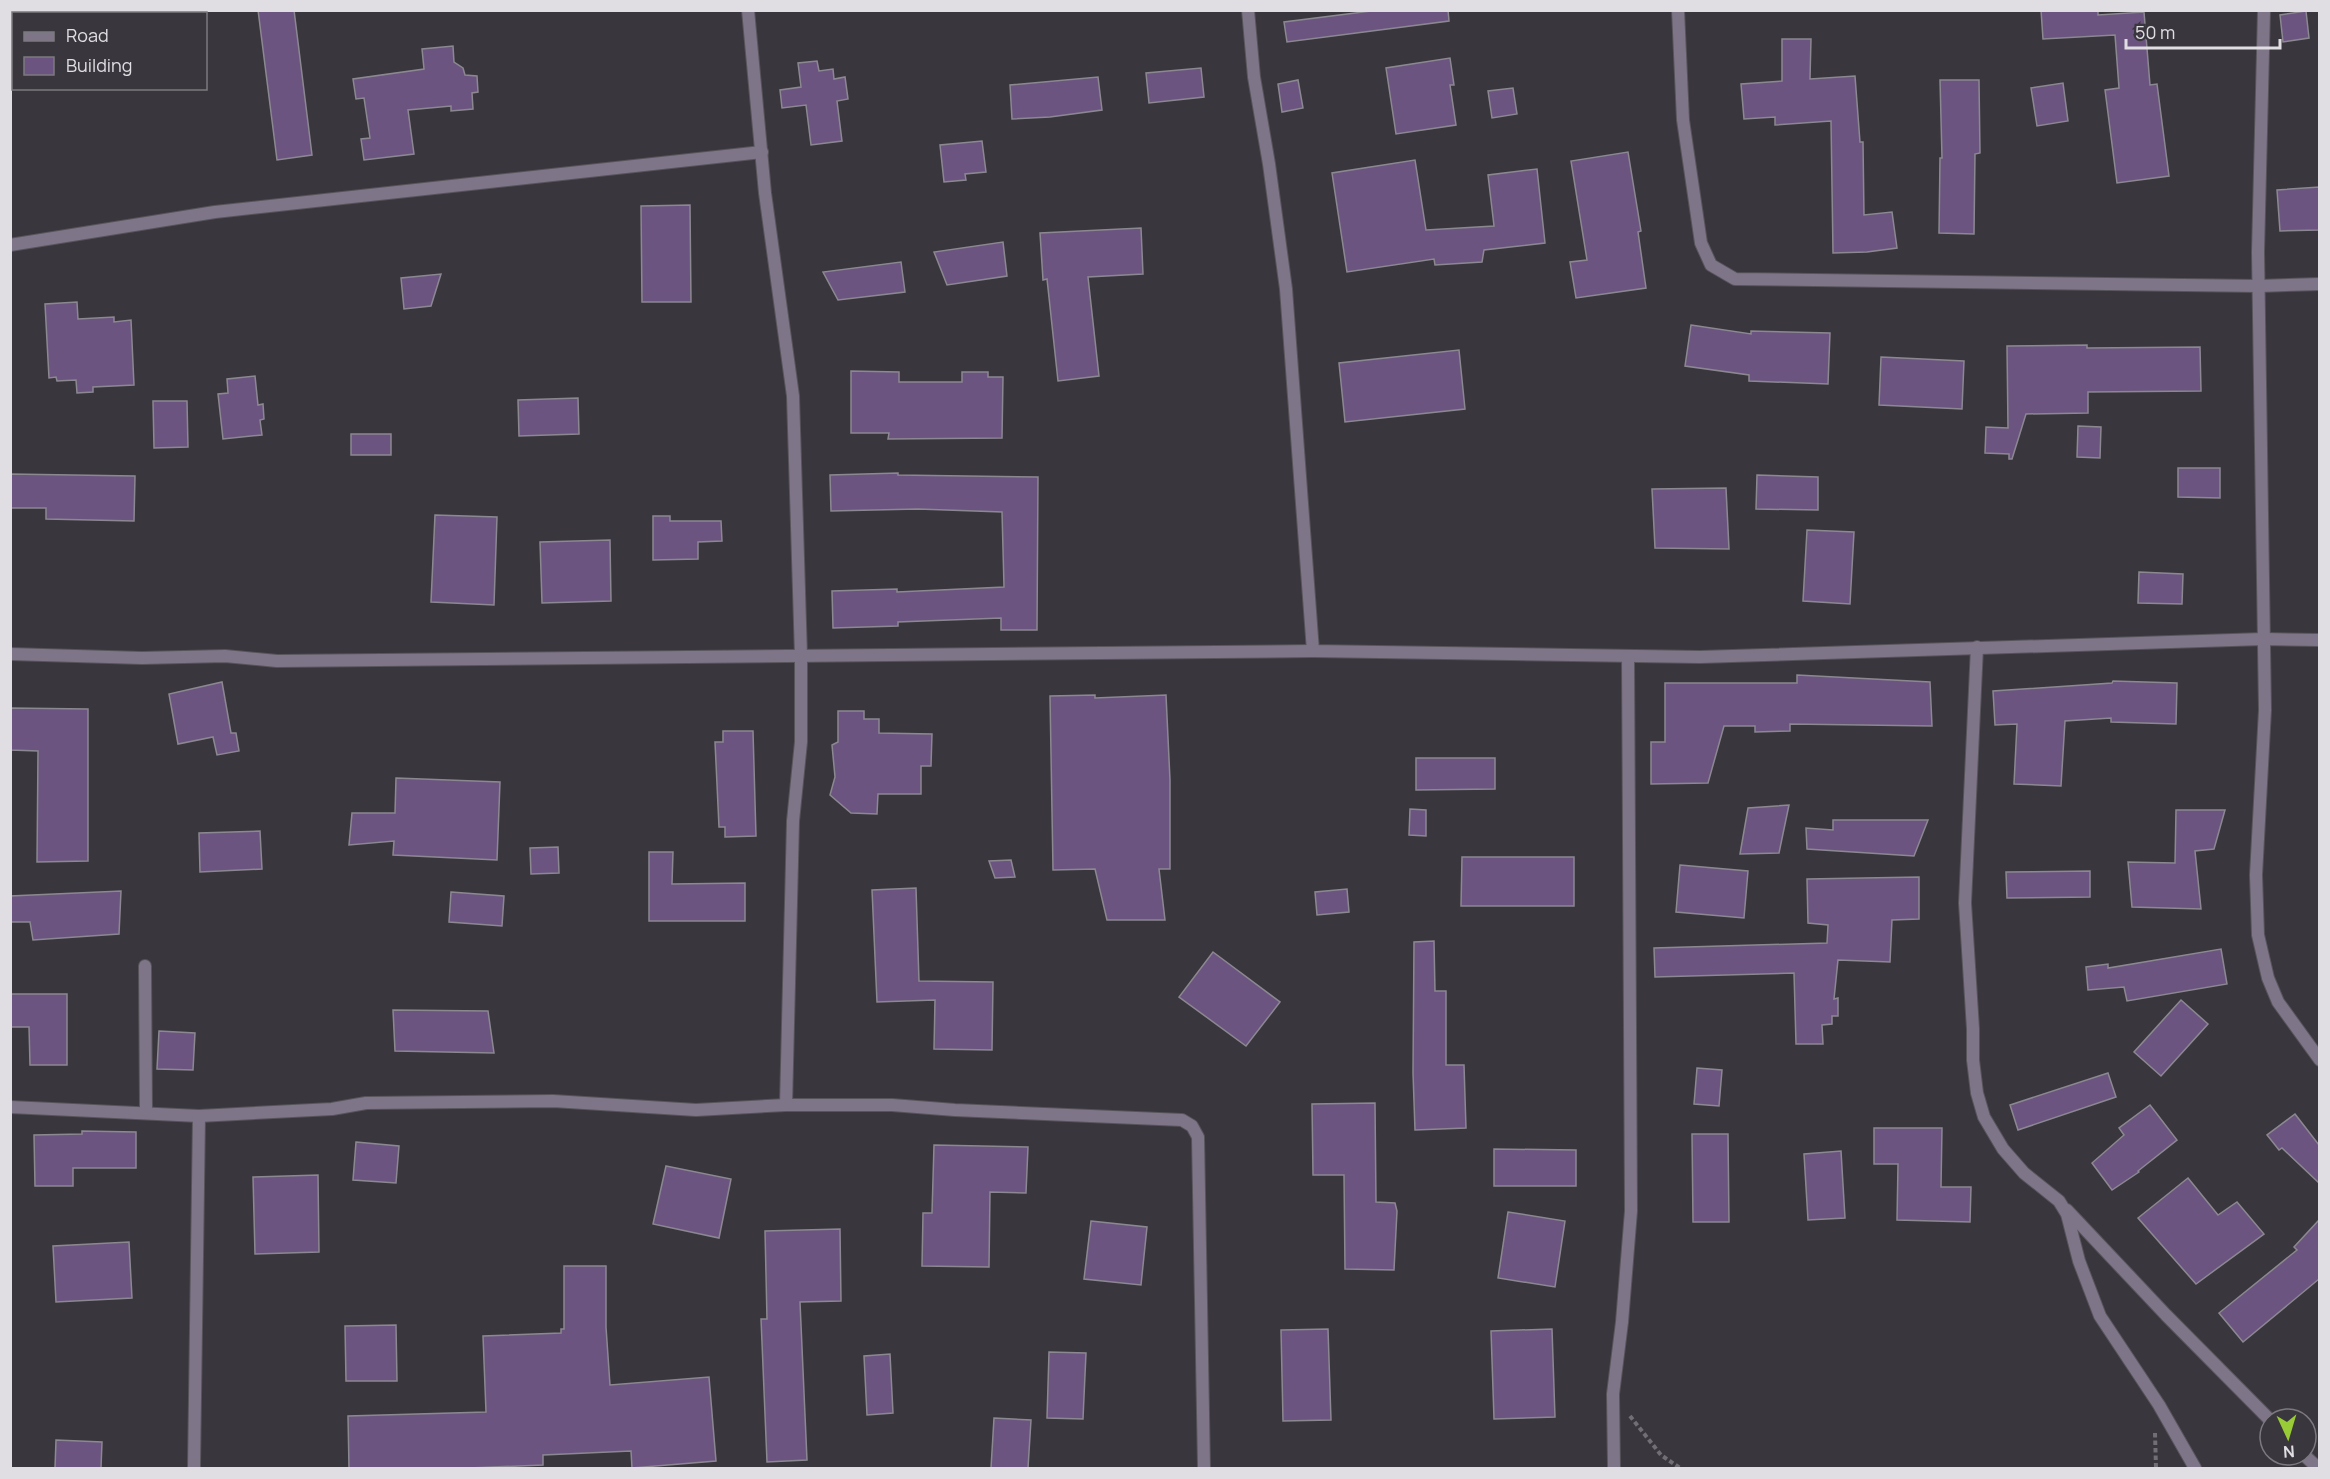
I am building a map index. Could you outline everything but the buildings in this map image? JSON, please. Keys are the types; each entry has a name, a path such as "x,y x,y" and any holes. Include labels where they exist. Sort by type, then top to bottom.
{"street":[{"path":"748,10 765,192 793,396 801,656 801,742 793,821 786,1105"},
{"path":"1248,10 1254,77 1269,164 1286,289 1313,651"},
{"path":"1678,10 1683,120 1701,243 1711,266 1735,279 2259,286 2319,284"},
{"path":"2264,10 2258,252 2265,710 2256,874 2258,935 2268,978 2278,1002 2319,1060"},
{"path":"10,245 215,212 762,152"},
{"path":"10,654 142,658 225,656 277,661 1313,651 1700,657 2263,639 2319,640"},
{"path":"1977,647 1965,903 1973,1060 1977,1093 1984,1117 2003,1149 2024,1173 2059,1201 2166,1315 2258,1408"},
{"path":"1614,1468 1613,1394 1631,1211 1628,657"},
{"path":"145,966 146,1112"},
{"path":"10,1107 199,1116 332,1109 366,1103 553,1101 696,1110 786,1105 892,1104 955,1110 1182,1120 1192,1126 1198,1137 1204,1468"},
{"path":"194,1468 199,1116"},
{"path":"2059,1201 2067,1214 2079,1261 2100,1316 2159,1405 2195,1468"}],"path":[{"path":"1613,1394 1660,1455 1680,1468"}]}
